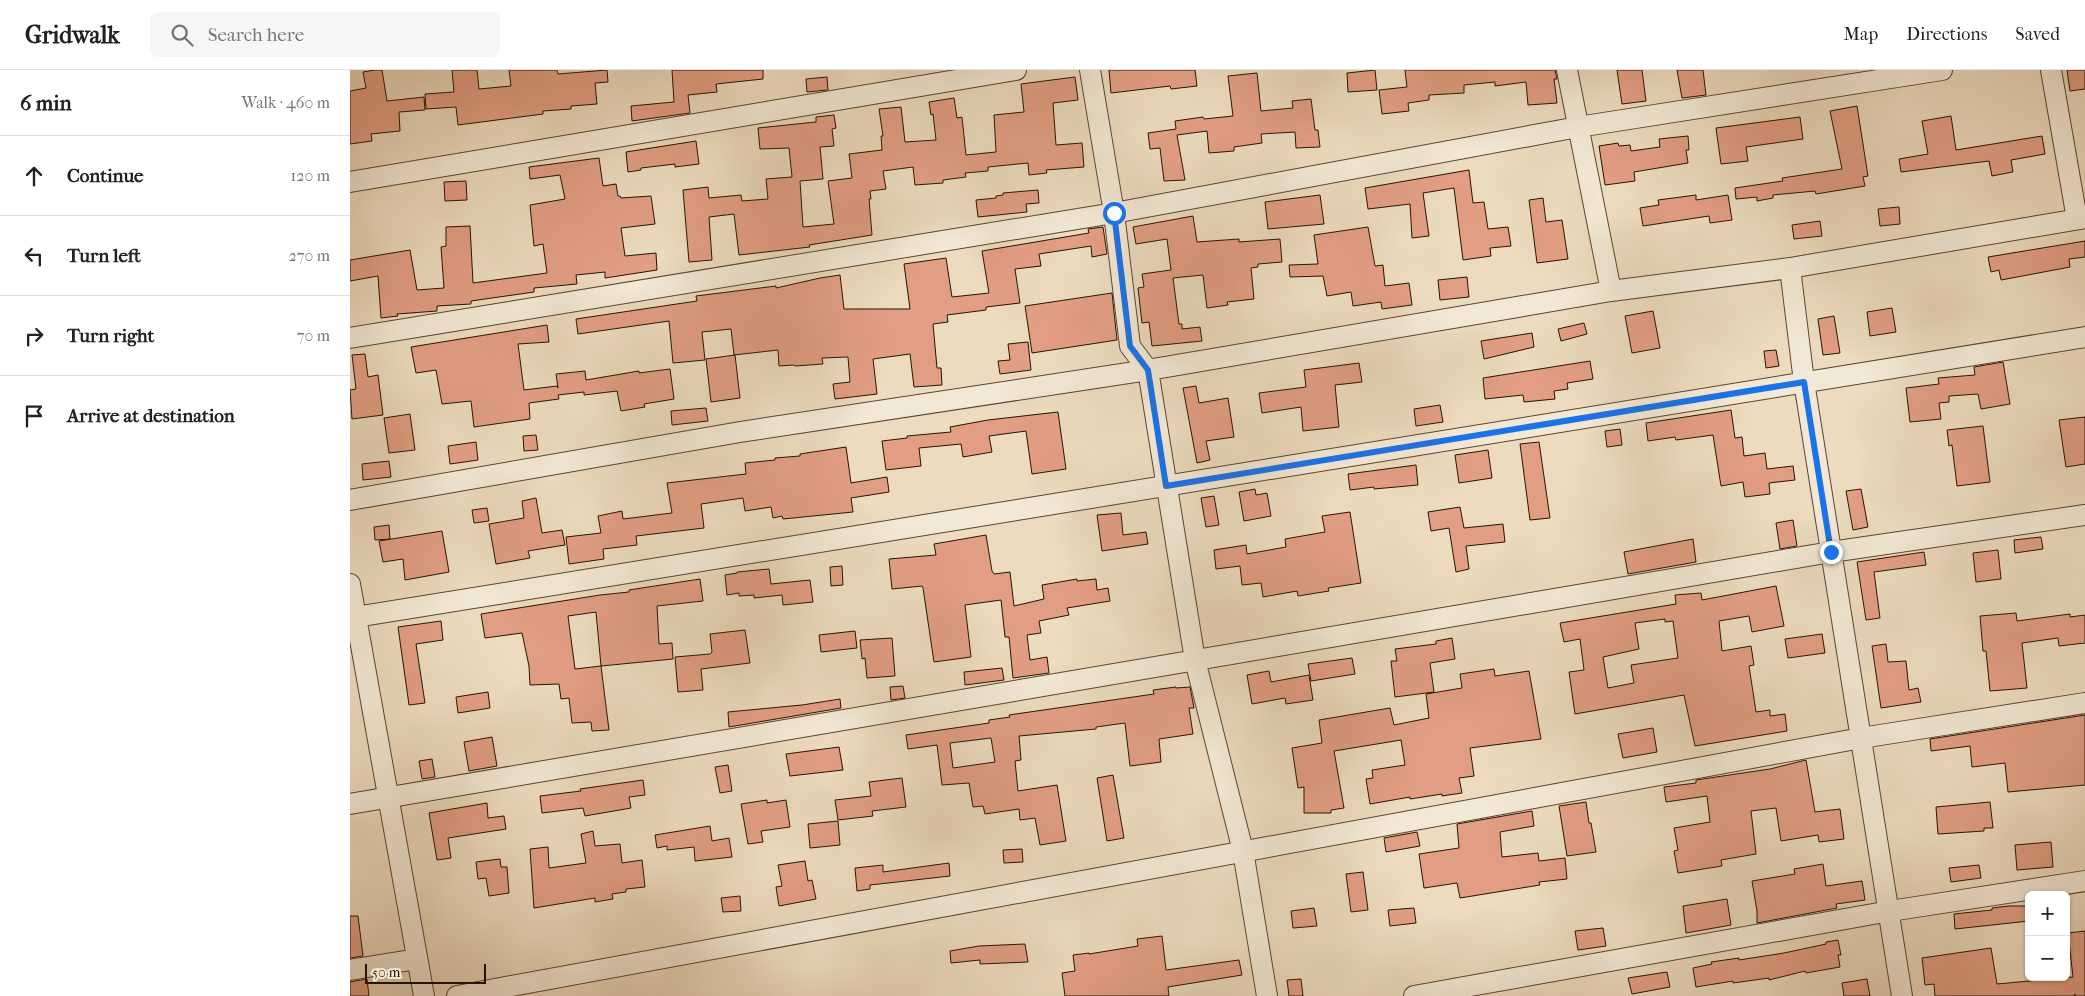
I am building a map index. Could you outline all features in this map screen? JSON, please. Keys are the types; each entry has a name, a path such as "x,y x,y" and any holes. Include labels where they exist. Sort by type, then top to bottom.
{"street":[{"path":"350,182 1016,70"},
{"path":"1090,70 1114,213 1130,346 1148,370 1195,660 1242,851 1267,996"},
{"path":"1567,70 1611,291"},
{"path":"350,338 1114,213 1578,127 1942,70"},
{"path":"350,500 740,432 1148,370 1611,291 1790,268 2081,219 2051,70"},
{"path":"1790,268 1804,382 1890,911 1902,996"},
{"path":"353,618 2085,337"},
{"path":"350,804 1831,552 2085,515"},
{"path":"350,584 353,618 424,996"},
{"path":"457,996 1861,738 2085,703"},
{"path":"1414,996 1890,911 2085,881"},
{"path":"350,970 417,959"}],"building":[{"path":"382,70 387,101 424,97 425,110 399,112 400,131 371,134 372,141 350,144 350,91 366,88 363,72"},
{"path":"452,70 477,70 479,89 511,86 509,70 557,70 558,74 607,70 608,82 595,83 597,104 571,106 571,109 543,111 543,114 458,125 456,107 426,109 425,94 454,92"},
{"path":"672,70 763,70 763,79 716,84 717,92 688,95 690,113 632,121 631,106 674,102"},
{"path":"1109,70 1195,70 1197,86 1171,89 1170,86 1111,93"},
{"path":"1375,70 1377,90 1348,92 1347,73"},
{"path":"1405,70 1555,70 1557,79 1554,79 1557,103 1528,105 1526,82 1495,86 1495,82 1464,85 1464,93 1429,95 1429,100 1408,103 1409,111 1382,114 1379,90 1407,87"},
{"path":"1617,70 1642,70 1646,101 1622,104"},
{"path":"1677,70 1703,70 1706,95 1682,98"},
{"path":"2067,70 2085,70 2085,89 2070,91"},
{"path":"1257,73 1261,111 1293,108 1292,101 1311,99 1315,130 1318,130 1320,147 1296,148 1295,132 1261,134 1262,143 1234,147 1234,151 1209,153 1207,131 1177,135 1185,180 1164,181 1160,148 1150,149 1148,133 1176,129 1175,121 1203,117 1204,119 1233,116 1228,76"},
{"path":"827,77 828,90 807,92 806,79"},
{"path":"1075,77 1078,100 1053,103 1056,145 1082,143 1084,167 1046,170 1047,173 1029,175 1028,163 988,167 988,171 965,173 966,177 943,180 943,183 915,185 913,167 883,171 886,189 870,191 872,235 809,245 810,247 739,255 734,214 709,217 712,260 689,262 683,190 708,187 709,198 741,195 742,201 768,199 766,179 792,177 789,148 760,149 758,128 816,122 816,117 834,115 836,128 832,129 834,146 820,147 823,179 800,181 803,227 834,224 828,181 852,178 849,154 882,150 881,136 883,136 879,109 901,107 905,142 936,140 933,114 931,115 929,102 954,98 957,118 962,117 966,155 996,152 994,115 1024,112 1021,84"},
{"path":"1857,106 1868,176 1863,177 1865,186 1816,194 1815,191 1773,195 1773,198 1757,201 1757,197 1736,199 1735,188 1783,181 1782,178 1842,169 1830,111"},
{"path":"1951,116 1956,150 2042,136 2045,154 2011,160 2013,172 1992,176 1989,161 1901,172 1899,159 1928,154 1922,121"},
{"path":"1800,117 1803,139 1746,147 1748,161 1721,164 1716,128"},
{"path":"1688,136 1689,150 1686,150 1688,163 1634,172 1635,181 1605,185 1599,146 1618,143 1619,146 1630,145 1631,151 1660,147 1659,139"},
{"path":"696,141 699,164 675,167 675,164 641,168 641,170 628,172 626,152"},
{"path":"599,158 603,186 616,184 618,196 621,198 651,196 655,224 621,228 625,256 656,253 657,270 605,278 605,272 576,275 577,284 534,288 534,292 471,301 471,304 437,306 437,311 397,314 398,316 381,318 378,276 350,281 350,260 410,250 417,290 444,288 441,247 446,246 446,227 470,226 473,283 547,273 543,244 534,246 530,205 565,199 560,175 530,179 529,167"},
{"path":"1469,170 1473,203 1484,202 1488,229 1508,227 1511,246 1490,248 1491,256 1463,260 1454,188 1423,193 1429,236 1412,238 1410,204 1368,209 1365,188"},
{"path":"466,181 467,200 445,201 444,182"},
{"path":"1038,190 1039,203 1026,204 1027,212 978,217 976,200 996,198 996,196 1003,195 1003,193"},
{"path":"1320,195 1324,224 1268,229 1265,202"},
{"path":"1696,195 1696,200 1728,195 1732,220 1710,223 1709,216 1643,226 1640,208 1659,205 1658,200"},
{"path":"1543,198 1546,222 1562,220 1568,259 1537,263 1529,200"},
{"path":"1899,207 1900,224 1880,226 1878,209"},
{"path":"1193,216 1197,242 1239,239 1239,242 1280,239 1282,262 1258,264 1258,267 1251,268 1254,299 1227,302 1228,305 1207,308 1203,275 1173,278 1179,324 1182,324 1182,329 1200,327 1202,341 1152,346 1149,322 1142,323 1138,288 1144,287 1142,274 1171,270 1167,239 1136,244 1133,227"},
{"path":"1820,221 1822,236 1794,239 1792,225"},
{"path":"1103,227 1107,254 1092,257 1091,246 1039,254 1041,266 1015,269 1020,303 986,307 986,310 947,315 948,322 933,324 937,368 941,368 942,385 914,387 910,354 873,359 877,394 835,399 833,384 850,382 848,357 822,358 823,364 779,366 778,350 734,355 731,329 702,332 705,360 673,363 669,321 578,334 576,319 697,301 696,296 776,286 776,288 840,275 844,309 910,309 904,264 946,258 952,297 989,293 982,251 1089,233 1088,229"},
{"path":"1368,227 1375,266 1383,265 1385,286 1409,283 1412,305 1382,309 1381,302 1353,306 1351,292 1327,296 1323,276 1290,277 1289,265 1318,264 1314,235"},
{"path":"2085,241 2085,257 2069,259 2070,267 2001,280 1999,270 1991,272 1988,257"},
{"path":"1467,277 1469,297 1440,300 1438,280"},
{"path":"1112,293 1117,340 1032,353 1025,306"},
{"path":"1892,308 1896,332 1870,336 1867,312"},
{"path":"1653,311 1660,348 1632,353 1625,316"},
{"path":"1834,316 1840,353 1823,355 1818,319"},
{"path":"1584,323 1587,334 1561,341 1558,329"},
{"path":"547,325 549,342 518,344 524,390 557,386 558,388 556,374 585,371 586,380 639,371 639,373 670,369 674,399 644,404 645,407 621,411 617,391 584,395 584,392 558,395 559,399 529,403 530,419 474,427 471,401 442,404 436,370 416,373 411,347"},
{"path":"1532,333 1534,347 1484,359 1481,341"},
{"path":"1028,342 1031,370 1000,374 998,361 1010,360 1008,344"},
{"path":"1776,350 1779,366 1766,368 1764,351"},
{"path":"365,354 368,377 378,375 383,415 352,419 350,390 356,389 352,355"},
{"path":"735,355 740,398 711,402 706,359"},
{"path":"1590,361 1593,379 1567,383 1568,389 1554,391 1555,399 1524,402 1523,395 1485,399 1483,378"},
{"path":"2003,362 2010,404 1981,409 1978,394 1949,396 1949,402 1939,403 1941,419 1910,422 1906,388 1939,384 1938,378 1975,375 1974,367"},
{"path":"1359,363 1362,382 1335,385 1339,427 1303,431 1301,407 1262,413 1259,393 1306,387 1304,370"},
{"path":"1196,386 1199,403 1228,398 1234,437 1206,441 1210,460 1197,463 1183,388"},
{"path":"1440,405 1443,422 1416,426 1414,409"},
{"path":"706,408 708,421 672,425 671,411"},
{"path":"1731,410 1735,438 1742,437 1744,456 1765,453 1767,469 1793,466 1795,480 1769,483 1770,494 1745,497 1743,482 1721,486 1713,435 1676,440 1675,437 1648,441 1646,423"},
{"path":"1058,412 1066,469 1032,474 1026,431 989,436 992,452 963,457 961,444 919,448 921,466 886,470 882,441 907,438 907,436 951,432 950,427 988,420"},
{"path":"410,414 415,450 389,453 384,418"},
{"path":"2085,417 2085,464 2066,467 2059,420"},
{"path":"1983,426 1990,482 1957,486 1952,445 1949,446 1947,430"},
{"path":"1620,429 1622,445 1607,447 1605,431"},
{"path":"536,435 538,450 524,451 523,436"},
{"path":"476,442 478,460 450,464 448,446"},
{"path":"1539,442 1550,518 1530,520 1520,444"},
{"path":"846,447 851,483 887,477 889,492 851,498 853,512 783,519 782,516 773,518 771,507 745,511 743,498 701,504 704,528 636,536 637,545 603,549 604,559 569,564 566,537 601,533 598,516 622,511 623,519 672,513 667,483 746,474 745,463 775,460 775,458 800,456 800,454"},
{"path":"1488,450 1492,478 1459,483 1455,455"},
{"path":"389,461 391,477 363,480 362,464"},
{"path":"1416,465 1418,485 1350,490 1348,474"},
{"path":"1255,489 1256,495 1267,493 1271,516 1244,521 1239,492"},
{"path":"1861,489 1868,527 1853,530 1846,491"},
{"path":"1214,496 1219,525 1206,527 1201,498"},
{"path":"536,498 542,533 562,530 565,545 528,551 530,558 496,564 489,524 524,518 522,501"},
{"path":"1460,507 1464,528 1503,524 1505,542 1466,546 1469,569 1456,572 1449,528 1431,531 1428,512"},
{"path":"487,508 489,521 474,523 472,510"},
{"path":"1350,512 1361,583 1328,588 1329,591 1298,596 1297,591 1263,597 1261,583 1242,585 1240,566 1216,569 1214,550 1246,545 1247,554 1286,547 1285,539 1325,532 1322,516"},
{"path":"1121,513 1123,535 1146,532 1148,544 1102,551 1097,515"},
{"path":"1793,520 1797,546 1780,549 1776,523"},
{"path":"389,525 390,539 375,540 374,527"},
{"path":"442,531 449,572 405,580 403,559 383,562 379,541"},
{"path":"986,535 992,571 994,574 1010,572 1014,606 1044,599 1042,585 1077,579 1077,581 1096,579 1097,590 1108,588 1110,601 1067,608 1069,615 1039,621 1041,633 1027,635 1030,660 1047,657 1049,673 1013,678 1009,637 1005,637 1001,600 965,605 971,657 934,662 922,586 892,589 889,559 936,555 934,544"},
{"path":"2041,537 2043,549 2015,553 2014,540"},
{"path":"1693,539 1696,562 1628,574 1624,552"},
{"path":"1998,550 2001,579 1976,582 1973,553"},
{"path":"1924,552 1926,565 1874,572 1880,618 1866,620 1857,562"},
{"path":"842,566 843,585 831,586 830,567"},
{"path":"769,569 771,584 810,580 813,602 783,605 782,595 754,598 754,595 739,596 739,593 727,595 725,575"},
{"path":"700,579 703,601 657,606 659,644 672,643 673,659 601,666 609,730 592,731 591,722 572,723 569,698 561,699 559,684 530,685 529,666 522,633 485,638 481,614 629,592 629,590","holes":["596,612 601,666 575,669 568,616"]},
{"path":"1776,586 1784,626 1752,632 1749,616 1719,621 1722,651 1751,646 1754,665 1749,666 1756,712 1770,710 1770,716 1785,714 1787,731 1695,746 1684,695 1575,714 1569,672 1584,670 1580,639 1564,642 1560,623 1676,604 1675,595 1701,593 1702,600","holes":["1665,619 1665,622 1673,621 1678,658 1631,665 1634,683 1608,688 1603,657 1639,649 1635,623"]},
{"path":"2016,613 2017,621 2070,614 2070,617 2085,615 2085,643 2059,646 2058,638 2022,643 2027,688 1990,691 1986,651 1983,651 1980,616"},
{"path":"441,621 443,640 416,644 425,703 409,705 398,627"},
{"path":"745,630 750,663 701,669 703,690 678,692 675,657 710,654 712,652 710,634"},
{"path":"855,631 857,648 821,652 819,635"},
{"path":"1822,634 1825,653 1788,658 1785,639"},
{"path":"892,638 895,676 867,678 865,658 862,659 860,640"},
{"path":"1452,638 1455,659 1430,663 1434,692 1395,697 1391,661 1397,661 1395,649 1436,644 1436,641"},
{"path":"1886,644 1888,662 1906,661 1909,690 1918,688 1921,702 1881,708 1872,646"},
{"path":"1352,658 1355,674 1311,681 1308,664"},
{"path":"1002,668 1004,680 965,685 964,672"},
{"path":"1494,669 1495,676 1529,671 1541,739 1470,748 1474,776 1459,778 1462,793 1410,799 1410,797 1370,804 1366,779 1373,778 1372,770 1405,765 1401,740 1334,751 1344,808 1331,810 1331,813 1304,813 1304,787 1298,788 1292,748 1322,743 1319,720 1390,708 1394,725 1429,718 1426,694 1462,688 1460,674"},
{"path":"1269,671 1271,682 1309,675 1313,700 1286,704 1285,698 1252,704 1247,675"},
{"path":"903,686 905,698 891,700 890,687"},
{"path":"1190,687 1194,708 1189,708 1193,734 1159,739 1161,762 1130,766 1125,723 1096,727 1096,729 1019,736 1021,760 1015,761 1018,791 1057,785 1066,841 1040,845 1035,818 1020,820 1019,809 985,814 983,806 973,807 969,783 942,785 937,745 908,749 906,735 989,723 989,720 1010,717 1009,715 1154,694 1153,690","holes":["991,738 995,762 953,768 950,743"]},
{"path":"488,692 490,708 458,713 456,697"},
{"path":"840,699 841,708 729,727 728,712 802,705"},
{"path":"2085,715 2085,785 2008,792 2005,763 1972,767 1970,746 1931,751 1930,739"},
{"path":"1653,728 1657,752 1623,758 1618,734"},
{"path":"492,737 497,766 469,771 464,742"},
{"path":"839,747 843,770 790,776 786,754"},
{"path":"432,759 435,777 422,779 419,761"},
{"path":"1806,760 1815,812 1840,809 1844,839 1819,842 1818,835 1781,841 1776,808 1751,811 1756,854 1721,860 1722,866 1678,873 1674,851 1678,850 1674,828 1710,822 1707,796 1666,802 1664,787 1696,783 1696,780 1770,769"},
{"path":"728,765 732,791 720,793 715,767"},
{"path":"1113,775 1124,838 1107,841 1097,778"},
{"path":"902,778 906,807 872,811 873,816 838,820 835,800 871,796 869,782"},
{"path":"643,780 645,795 629,797 631,808 585,816 583,808 542,813 540,796"},
{"path":"767,800 767,803 786,800 790,827 761,831 763,842 748,844 741,804"},
{"path":"1586,802 1596,852 1567,856 1559,806"},
{"path":"1990,802 1993,828 1984,828 1984,831 1938,834 1936,807"},
{"path":"487,803 488,818 504,816 506,829 448,838 451,858 437,860 429,813"},
{"path":"1532,811 1534,826 1500,832 1502,857 1538,853 1539,861 1565,858 1567,879 1539,882 1540,885 1460,898 1457,883 1424,888 1419,854 1459,848 1457,824"},
{"path":"838,821 840,845 810,848 808,824"},
{"path":"710,826 712,841 729,838 732,857 695,861 694,847 667,850 667,846 657,848 655,835"},
{"path":"593,831 595,846 620,844 622,863 642,860 645,887 626,889 626,892 612,894 613,899 595,902 595,898 534,908 530,849 548,847 549,868 586,863 581,834"},
{"path":"1417,832 1420,846 1386,852 1384,838"},
{"path":"2051,842 2053,867 2017,870 2015,845"},
{"path":"1022,849 1023,862 1004,863 1003,850"},
{"path":"500,859 501,867 507,867 509,893 489,896 486,878 478,879 476,862"},
{"path":"805,861 808,881 812,880 816,899 779,906 776,887 782,886 778,865"},
{"path":"949,863 950,876 870,885 870,889 857,891 855,868 883,865 883,872"},
{"path":"1823,864 1826,886 1862,881 1865,900 1836,904 1837,908 1757,923 1752,881 1795,874 1794,869"},
{"path":"1979,865 1981,878 1951,882 1949,868"},
{"path":"1363,872 1368,910 1351,912 1346,874"},
{"path":"740,896 741,911 723,912 721,898"},
{"path":"1727,899 1731,925 1686,933 1683,906"},
{"path":"2025,906 2025,921 1955,929 1954,914 1992,910 1992,908"},
{"path":"1314,908 1317,926 1293,928 1291,911"},
{"path":"1414,908 1416,923 1390,926 1388,910"},
{"path":"350,916 358,916 363,956 350,958"},
{"path":"1603,928 1606,946 1578,950 1575,931"},
{"path":"2085,931 2085,996 1935,996 1934,984 1925,985 1922,958 1991,948 1997,984 2030,981 2070,981 2070,977 2073,977 2070,933"},
{"path":"1162,936 1166,970 1239,960 1242,975 1168,987 1169,996 1065,996 1062,973 1075,971 1073,955 1138,946 1137,939"},
{"path":"1838,940 1841,955 1838,955 1840,967 1806,973 1805,971 1769,980 1769,978 1733,983 1733,981 1696,987 1693,968 1712,964 1711,962 1784,953"},
{"path":"1025,944 1028,962 980,964 980,960 951,963 950,951 979,946"},
{"path":"1667,972 1670,987 1632,994 1628,978"},
{"path":"367,979 369,996 350,996 350,982"},
{"path":"1301,979 1303,996 1289,996 1287,980"},
{"path":"1867,979 1870,996 1844,996 1842,983"}],"route":[{"path":"1114,213 1130,346 1148,370 1166,486 1804,382 1831,552"}]}
